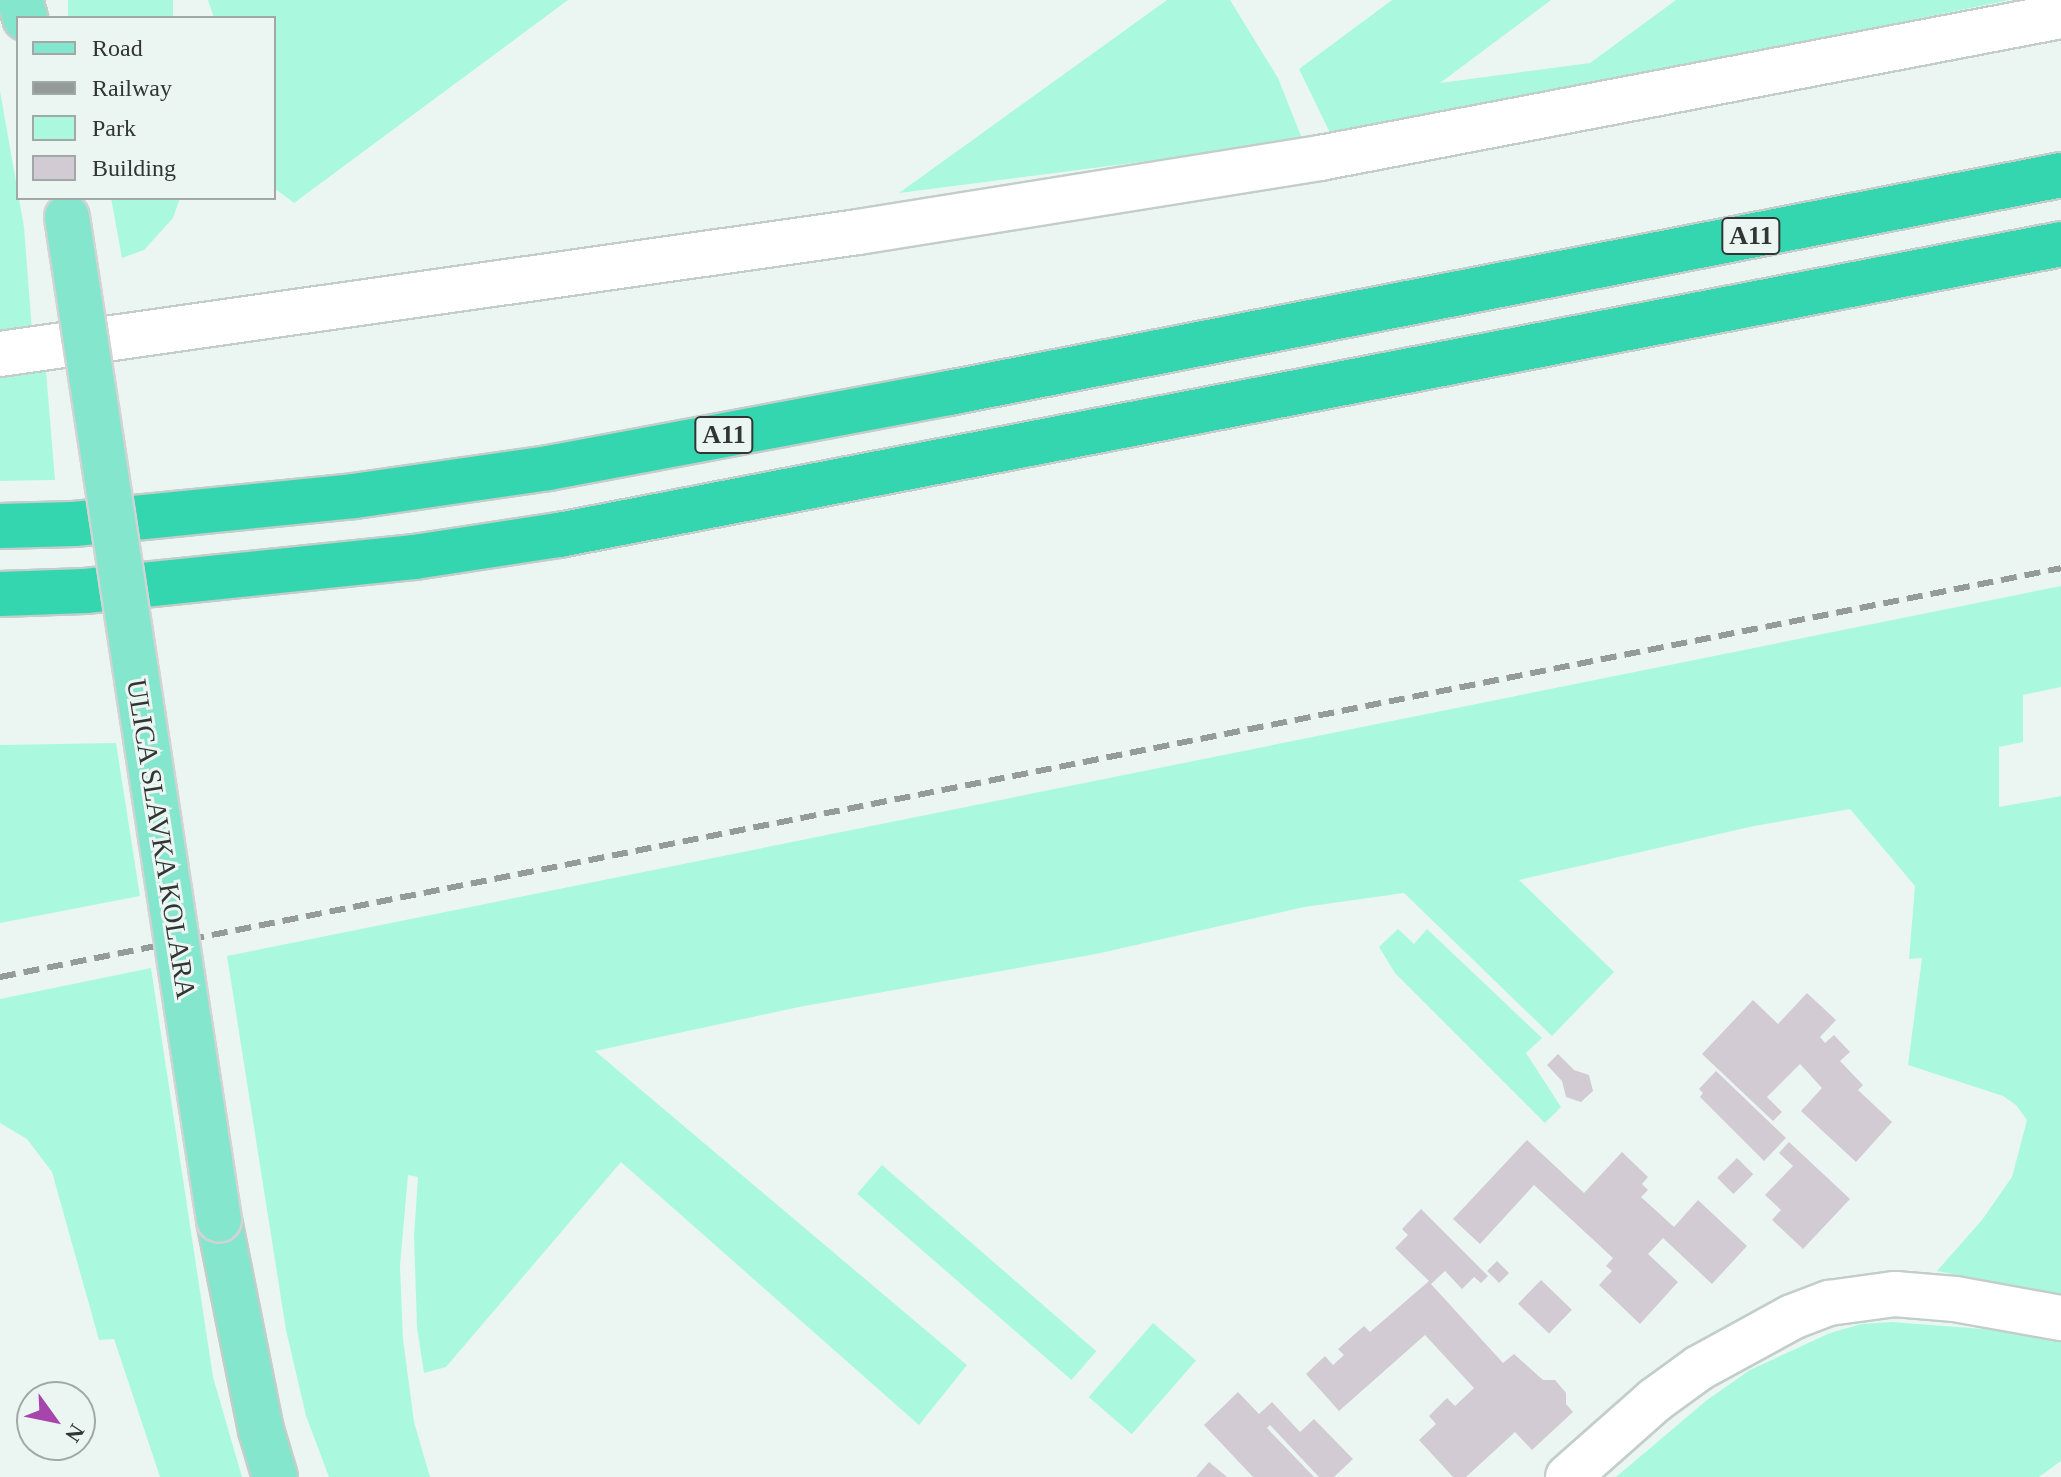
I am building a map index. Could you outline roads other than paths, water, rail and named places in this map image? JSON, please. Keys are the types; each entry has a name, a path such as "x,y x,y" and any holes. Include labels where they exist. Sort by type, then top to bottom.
{"highway":[{"name":"A11","path":"0,526 74,524 354,496 548,468 2061,175"},
{"name":"A11","path":"0,594 85,591 415,557 559,535 2061,244"}],"main road":[{"name":"ULICA SLAVKA KOLARA","path":"65,207 219,1220 261,1430 275,1477"}],"street":[{"path":"0,354 858,232 1305,161 2061,16"},
{"path":"1568,1477 1655,1400 1735,1346 1792,1317 1829,1303 1895,1294 1955,1299 2061,1318"}],"railway":[{"path":"0,977 2061,568"}]}
